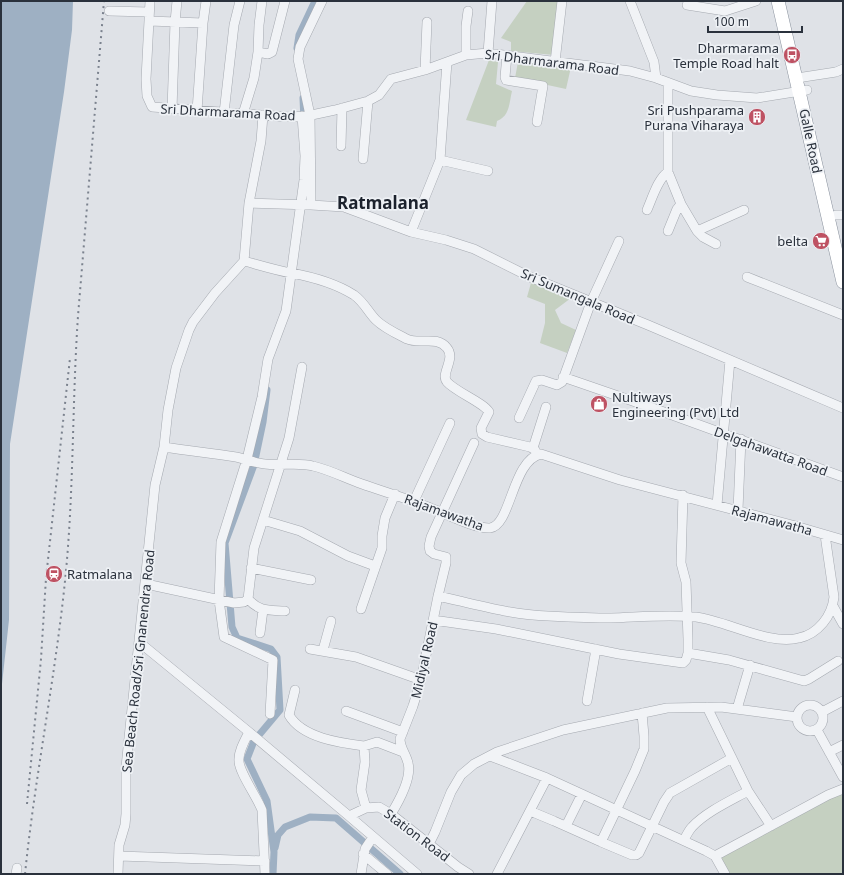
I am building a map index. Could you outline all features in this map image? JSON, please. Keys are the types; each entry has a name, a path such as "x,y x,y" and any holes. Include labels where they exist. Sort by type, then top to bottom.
{"highway":[{"name":"Galle Road","path":"778,1 839,215 843,246"},
{"name":"Galle Road","path":"787,1 800,78"},
{"name":"Galle Road","path":"804,91 843,282"}],"street":[{"path":"149,16 150,1"},
{"path":"172,109 177,1"},
{"path":"197,111 206,1"},
{"path":"224,113 234,25 240,1"},
{"path":"243,114 254,78 258,52 262,1"},
{"path":"258,52 268,54 272,52 285,1"},
{"path":"270,714 273,660 224,637 219,600 221,542 248,460 262,397 268,358 286,311 295,274 306,205 306,116 298,59 300,47 322,1"},
{"path":"488,53 492,1"},
{"path":"555,62 562,1"},
{"path":"630,1 654,62 656,78"},
{"path":"687,5 725,11 756,1"},
{"path":"109,11 149,16 175,22 203,23"},
{"path":"466,54 466,26 468,11"},
{"name":"Sri Dharmarama Road","path":"149,16 147,96 152,107 290,117 306,116 342,108 368,100 379,95 391,79 425,70 466,54 488,53 630,71 656,78 691,91 757,98 804,91"},
{"path":"425,70 427,22"},
{"path":"507,55 506,80 543,86 537,122"},
{"path":"411,232 440,160 447,62"},
{"path":"800,78 836,72 843,69"},
{"path":"668,83 668,172 681,204 697,231 703,237 716,244"},
{"path":"363,158 368,100"},
{"path":"341,146 342,108"},
{"path":"263,115 261,141 249,203 244,260 334,285 361,300 377,321 407,339 417,342 427,340 437,341 446,346 449,350 450,358 445,377 446,382 469,398 485,406 489,412 481,428 482,434 487,437 527,445 535,451 546,407"},
{"path":"440,160 488,171"},
{"path":"647,210 660,181 668,172"},
{"name":"Sri Sumangala Road","path":"249,203 344,207 411,232 446,240 474,249 530,277 843,408"},
{"path":"668,231 677,209 681,204"},
{"path":"697,231 744,210"},
{"path":"519,418 536,381 542,380 557,385 561,384 591,302 619,241"},
{"name":"Sea Beach Road/Sri Gnanendra Road","path":"118,874 119,845 125,825 126,814 126,767 156,485 164,447 168,410 176,368 193,322 215,293 244,260"},
{"path":"747,276 843,315"},
{"path":"717,505 730,360"},
{"path":"285,611 263,610 254,606 248,599 254,548 289,438 302,367"},
{"name":"Delgahawatta Road","path":"563,376 843,477"},
{"path":"414,501 450,423"},
{"path":"738,510 741,439"},
{"path":"442,512 474,443"},
{"name":"Rajamawatha","path":"164,447 262,463 280,465 303,464 313,466 362,484 395,494 479,526 490,528 499,523 525,464 535,451 620,480 683,495 843,540"},
{"path":"361,609 382,548 385,518 395,494"},
{"path":"433,620 496,629 619,654 683,662 686,660 688,652 688,616 685,593 686,582 681,564 683,495"},
{"name":"Midiyal Road","path":"391,814 400,799 409,770 406,757 400,744 421,680 446,560 446,557 434,554 430,551 429,546 429,542 442,512"},
{"path":"263,520 300,531 348,556 375,566"},
{"path":"438,596 513,613 546,616 612,618 688,616 711,620 778,639 791,640 800,638 815,631 827,617 833,606 834,597 825,535"},
{"path":"251,568 311,580"},
{"path":"146,584 234,603 244,602 248,599"},
{"path":"833,606 843,624"},
{"path":"260,633 263,610"},
{"path":"323,650 331,620"},
{"path":"139,642 349,816 387,874"},
{"path":"310,649 356,656 421,680"},
{"path":"587,701 596,649"},
{"path":"688,652 750,665 804,680 840,659 843,669"},
{"path":"737,709 750,665"},
{"path":"295,690 289,715 293,722 306,731 333,742 364,746 377,742 403,752"},
{"path":"822,712 843,701"},
{"path":"808,705 816,706 822,712 823,721 822,725 817,730 811,732 802,729 797,722 797,717 800,709 808,705"},
{"path":"707,707 748,791 771,826"},
{"path":"429,844 461,775 474,764 497,752 563,730 667,708 707,707 737,709 797,717"},
{"path":"346,711 403,732"},
{"path":"600,842 617,810 644,750 642,714"},
{"path":"817,730 843,777"},
{"path":"249,732 240,753 239,761 241,769 262,810 265,874"},
{"path":"830,752 843,745"},
{"path":"364,746 365,762 360,790 366,808"},
{"path":"490,756 547,778 684,840 715,856 724,874"},
{"path":"530,811 636,856 639,853 670,793 732,758"},
{"path":"497,874 547,778"},
{"path":"715,856 828,795 843,789"},
{"path":"684,840 692,827 706,816 748,791"},
{"path":"566,826 582,794"},
{"name":"Station Road","path":"349,816 366,808 379,807 391,814 469,874"},
{"path":"361,874 368,846"},
{"path":"368,846 417,874"},
{"path":"119,856 265,861"}],"green space":[{"path":"527,1 558,1 554,55 511,51 511,42 501,38"},
{"path":"489,60 498,62 496,84 512,91 507,112 497,121 496,127 466,120"},
{"path":"518,62 571,67 566,89 515,78"},
{"path":"531,283 571,298 555,310 561,323 576,330 567,353 540,343 545,323 545,304 527,297"},
{"path":"843,792 843,874 728,874 718,856"}],"water":[{"path":"1,1 73,1 72,30 64,92 10,444 9,620 1,693"}],"waterway":[{"path":"297,48 299,35 315,1"},
{"path":"303,98 304,121"},
{"path":"267,390 263,422 254,465 225,543 232,627 237,638 271,649 277,657 280,710 254,741 247,759 267,801 274,852 273,874"},
{"path":"275,848 278,835 285,827 310,817 336,818 400,874"}],"railway":[{"path":"25,874 34,801 61,618 68,548 78,316 104,1"},
{"path":"27,804 41,659 46,578 70,358"}],"place":[{"name":"Dharmarama Temple Road halt","path":"792,55"},
{"name":"Sri Pushparama Purana Viharaya","path":"757,117"},
{"name":"belta","path":"821,241"},
{"name":"Nultiways Engineering (Pvt) Ltd","path":"599,404"},
{"name":"Ratmalana","path":"54,574"}],"district":[{"name":"Ratmalana","path":"383,203"}]}
